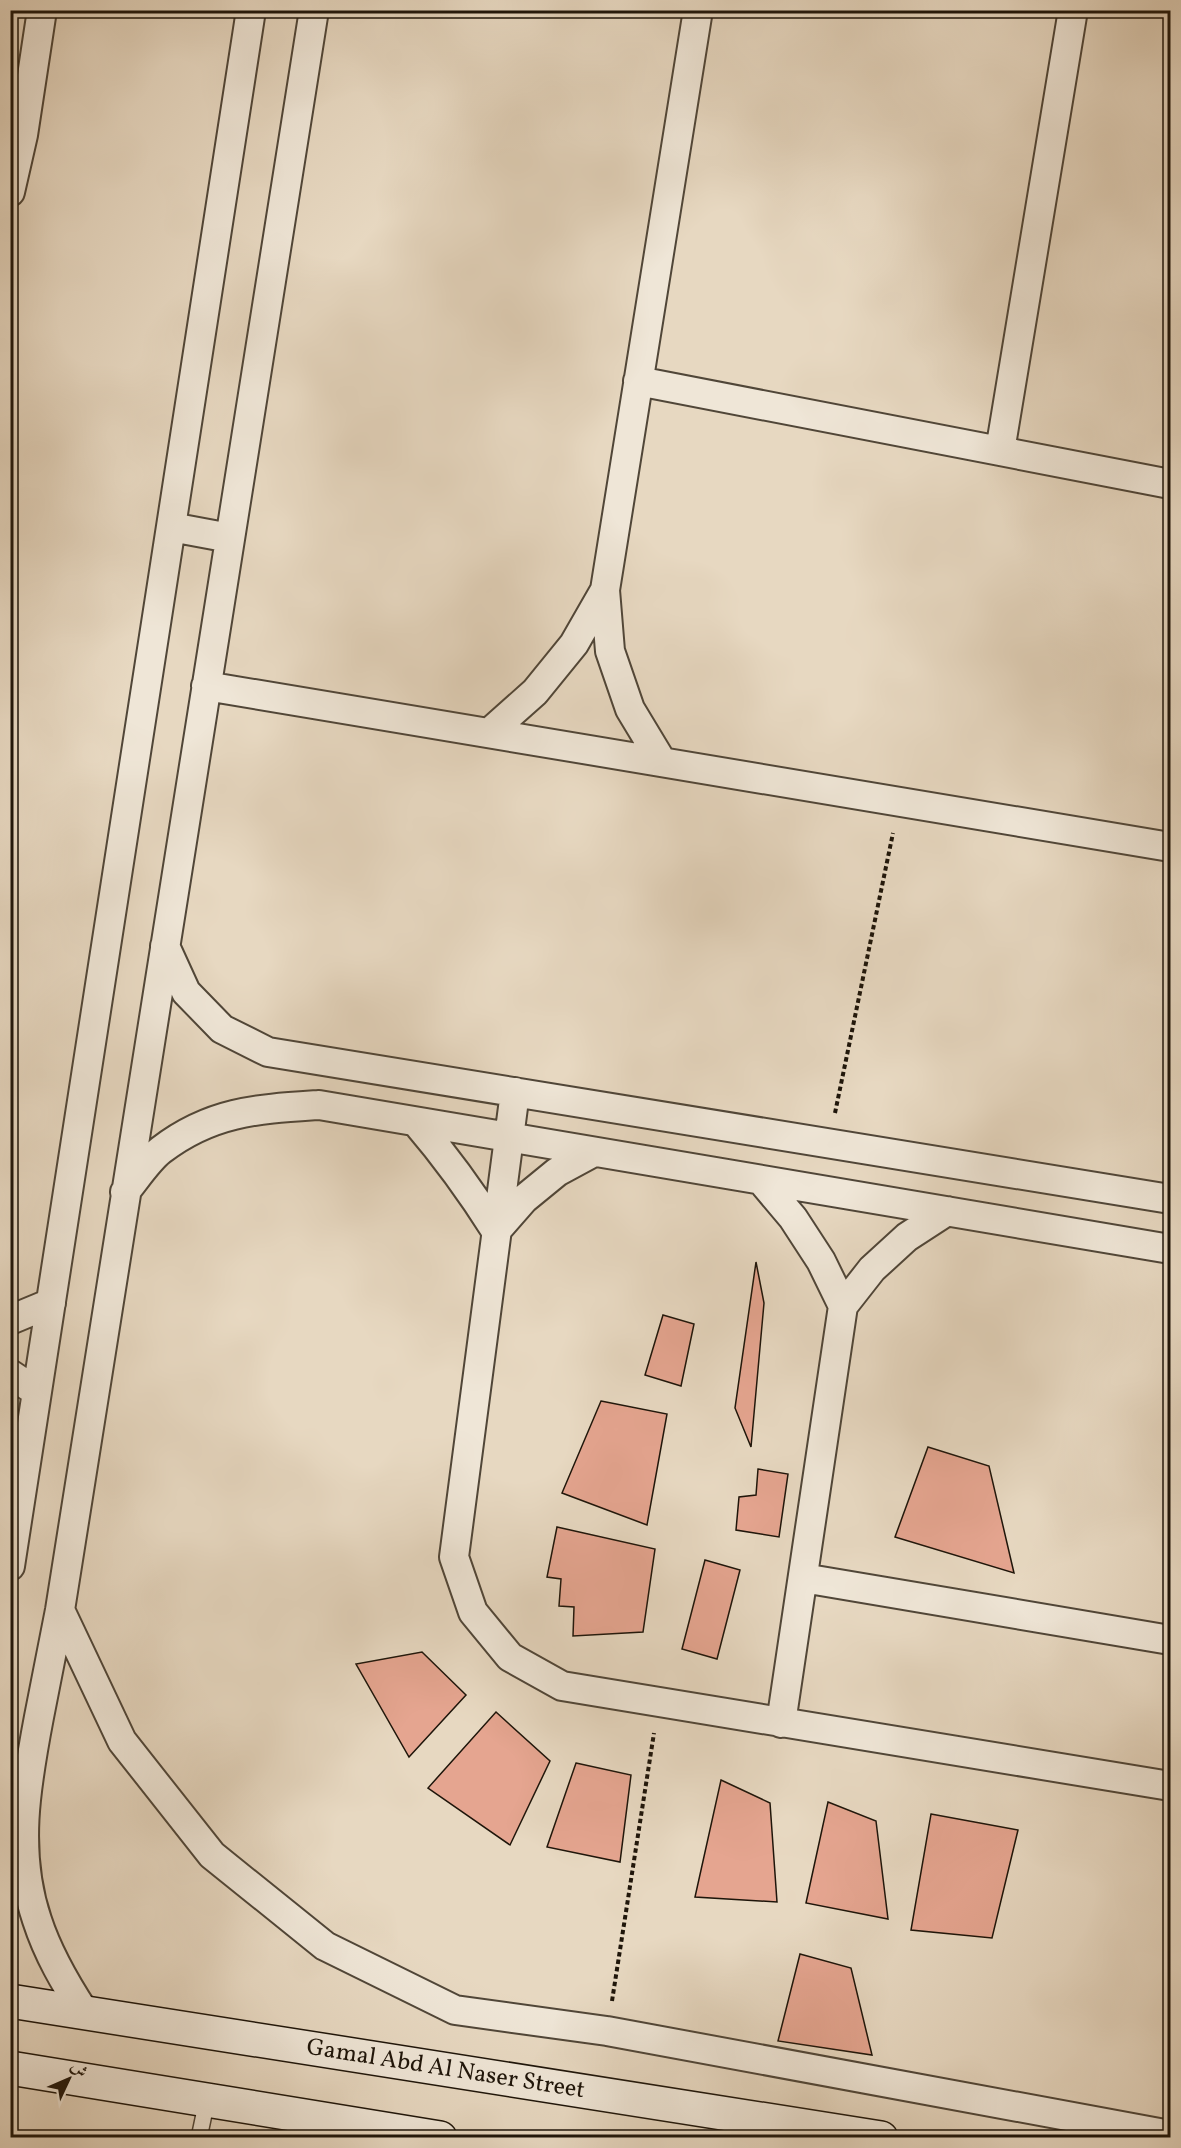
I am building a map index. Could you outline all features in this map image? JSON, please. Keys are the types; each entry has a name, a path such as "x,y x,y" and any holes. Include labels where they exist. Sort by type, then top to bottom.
{"main road":[{"name":"Gamal Abd Al Naser Street","path":"10,2001 734,2126 879,2137"},
{"path":"10,2068 440,2138"}],"street":[{"path":"10,192 17,139 42,10"},
{"path":"10,1566 251,10"},
{"path":"84,2012 56,1968 36,1919 25,1867 21,1761 60,1610 314,10"},
{"path":"662,762 630,709 613,661 604,590 698,10"},
{"path":"1000,451 1074,10"},
{"path":"638,381 1170,484"},
{"path":"171,527 230,538"},
{"path":"489,733 535,692 574,644 604,590"},
{"path":"206,686 1170,847"},
{"path":"165,946 186,992 222,1029 268,1052 1170,1199"},
{"path":"515,1092 454,1557 473,1612 510,1657 562,1686 1170,1786"},
{"path":"125,1192 160,1151 206,1122 258,1109 319,1105 1170,1249"},
{"path":"416,1122 446,1156 496,1232"},
{"path":"496,1232 532,1192 557,1173 594,1152"},
{"path":"761,1180 793,1218 821,1261 843,1306"},
{"path":"781,1723 843,1306 872,1269 907,1237 947,1211"},
{"path":"10,1320 51,1303"},
{"path":"10,1374 37,1392"},
{"path":"803,1578 1170,1640"},
{"path":"60,1610 122,1741 212,1855 325,1946 455,2010 607,2031 1170,2135"}],"lane":[{"path":"199,2138 207,2100"}],"path":[{"path":"829,1143 900,801"},
{"path":"607,2031 659,1703"}],"building":[{"path":"756,1262 764,1303 751,1447 735,1408"},
{"path":"663,1315 694,1324 681,1386 645,1375"},
{"path":"601,1401 667,1414 647,1525 562,1493"},
{"path":"928,1447 989,1466 1014,1573 895,1537"},
{"path":"758,1469 788,1474 779,1537 736,1530 739,1497 756,1495"},
{"path":"557,1527 655,1549 643,1632 573,1636 574,1607 559,1606 561,1579 547,1577"},
{"path":"705,1560 740,1570 717,1659 682,1649"},
{"path":"422,1652 466,1695 409,1757 356,1664"},
{"path":"496,1712 550,1761 510,1845 428,1788"},
{"path":"576,1763 631,1775 620,1862 547,1847"},
{"path":"721,1780 770,1803 777,1902 695,1897"},
{"path":"828,1802 876,1821 888,1919 806,1903"},
{"path":"931,1814 1018,1830 992,1938 911,1930"},
{"path":"800,1954 851,1968 872,2055 778,2041"}]}
